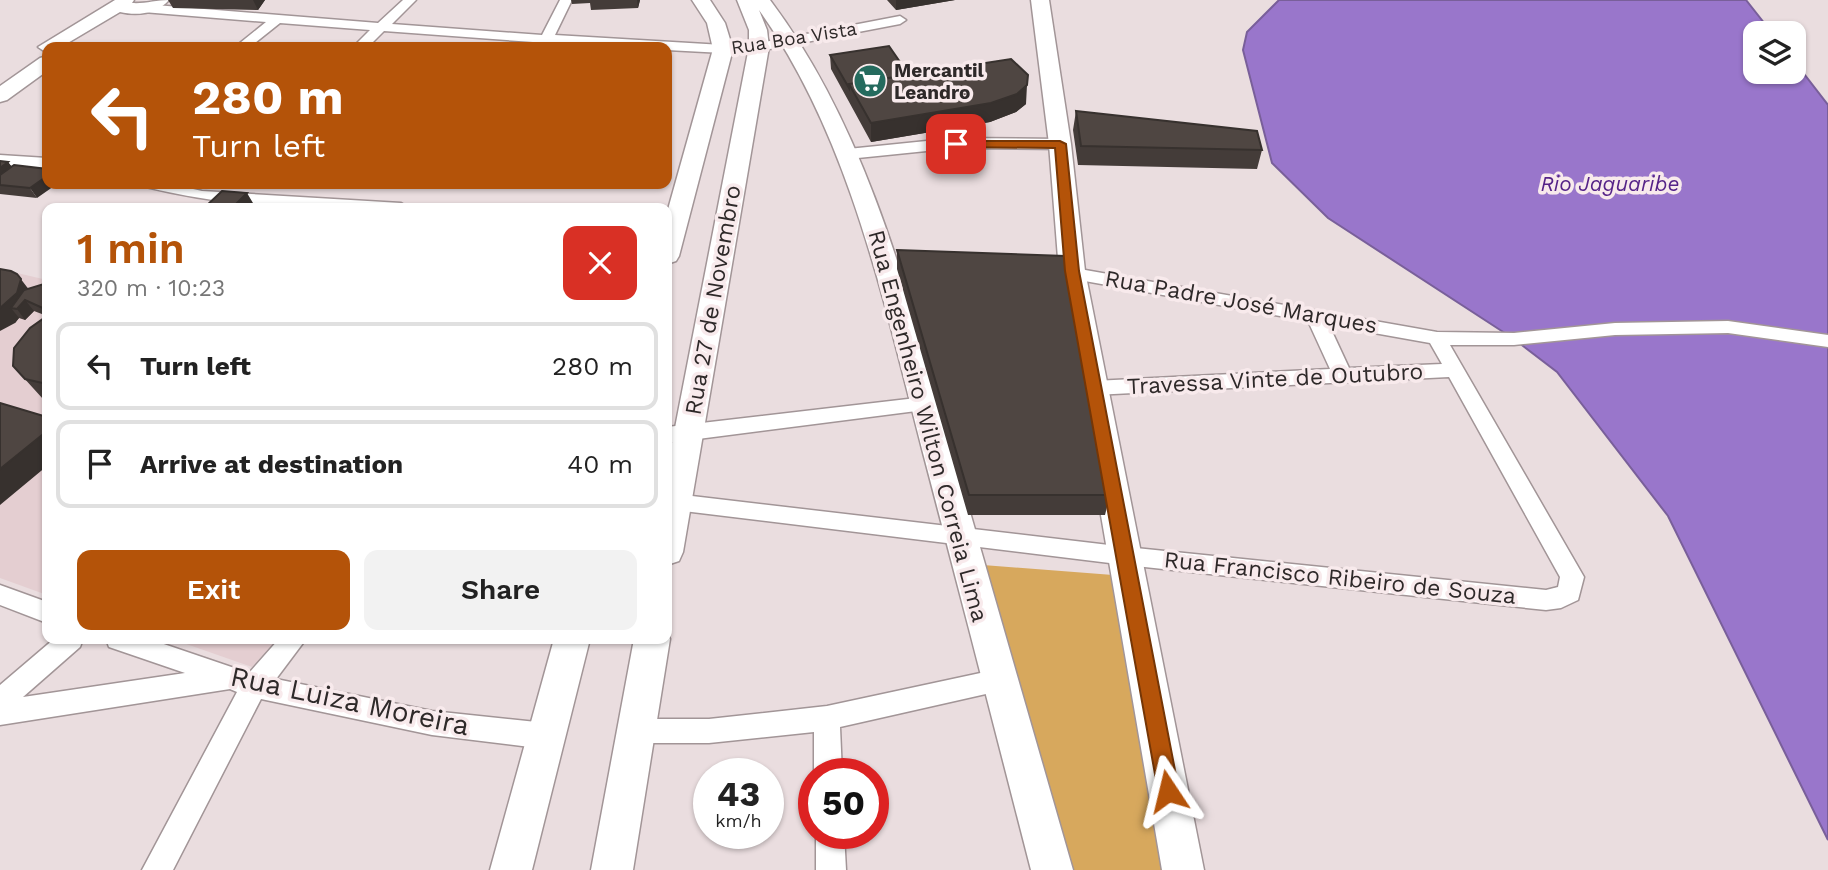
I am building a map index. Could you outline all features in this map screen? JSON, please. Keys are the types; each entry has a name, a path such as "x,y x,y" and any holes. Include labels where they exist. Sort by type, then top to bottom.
{"main road":[{"path":"92,0 128,5"},
{"path":"62,42 96,17 128,5 160,0"},
{"path":"701,0 716,23 723,49"},
{"path":"746,0 758,30 759,47"},
{"name":"Rua Engenheiro Wilton Correia Lima","path":"761,0 790,40 848,154 890,264 959,536 1052,870"},
{"path":"1040,0 1060,144 1059,271 1094,388 1183,870"},
{"path":"76,42 128,5"},
{"name":"Rua 27 de Novembro","path":"672,521 678,434 759,47"},
{"name":"Rua 27 de Novembro","path":"673,213 723,49"},
{"path":"0,80 41,57"},
{"path":"0,96 41,57"},
{"path":"511,870 571,644"},
{"path":"612,870 651,644"}],"street":[{"path":"258,16 270,0"},
{"path":"365,42 410,0"},
{"path":"547,39 566,0"},
{"name":"Rua Boa Vista","path":"128,5 277,19 600,42"},
{"path":"248,42 277,19"},
{"name":"Rua Boa Vista","path":"672,46 723,49 759,47 900,20"},
{"path":"848,154 956,144 1060,144"},
{"path":"0,160 42,163"},
{"path":"195,203 209,190 333,203"},
{"name":"Rua Padre José Marques","path":"1059,271 1437,338 1514,339 1615,329 1728,327 1828,341"},
{"path":"1315,316 1343,376"},
{"path":"1437,338 1455,370"},
{"name":"Travessa Vinte de Outubro","path":"1094,388 1455,370"},
{"name":"Rua Francisco Ribeiro de Souza","path":"675,503 1126,556 1546,600 1561,598 1569,593 1572,577 1455,370"},
{"path":"678,434 925,404"},
{"path":"0,595 42,611"},
{"path":"0,701 65,644"},
{"name":"Rua Luiza Moreira","path":"132,644 242,682 432,723 546,736"},
{"path":"157,870 242,682 288,644"},
{"path":"636,731 709,731 827,718 999,681"},
{"path":"0,713 242,682"},
{"path":"827,718 828,758"},
{"path":"830,849 831,870"}],"shaded area":[{"path":"0,269 42,279 42,593 0,578"},
{"path":"983,565 1113,575 1163,870 1072,870"},
{"path":"186,644 273,644 252,667"}],"water":[{"name":"Rio Jaguaribe","path":"1279,0 1746,0 1763,21 1743,21 1743,84 1806,84 1806,77 1828,105 1828,840 1668,516 1557,372 1514,339 1328,218 1272,163 1243,50 1247,32"}],"building":[{"path":"889,46 909,75 849,84 849,88 830,55"},
{"path":"1011,59 1028,75 1027,85 1017,94 991,103 871,123 849,84"},
{"path":"1076,111 1257,131 1262,150 1081,146"},
{"path":"14,165 42,168 42,180 30,188 0,185 0,175"},
{"path":"222,191 247,193 237,203 209,203"},
{"path":"897,250 1065,256 1110,495 969,495"},
{"path":"0,269 11,271 21,279 17,293 0,308"},
{"path":"42,285 42,308 25,300 17,309 11,308 24,290"},
{"path":"42,320 42,383 25,379 13,366 14,348 30,328"},
{"path":"0,403 42,416 42,435 0,469"}],"place":[{"name":"Mercantil Leandro","path":"870,81"}],"route":[{"path":"956,144 1060,144 1072,271 1168,791"}]}
